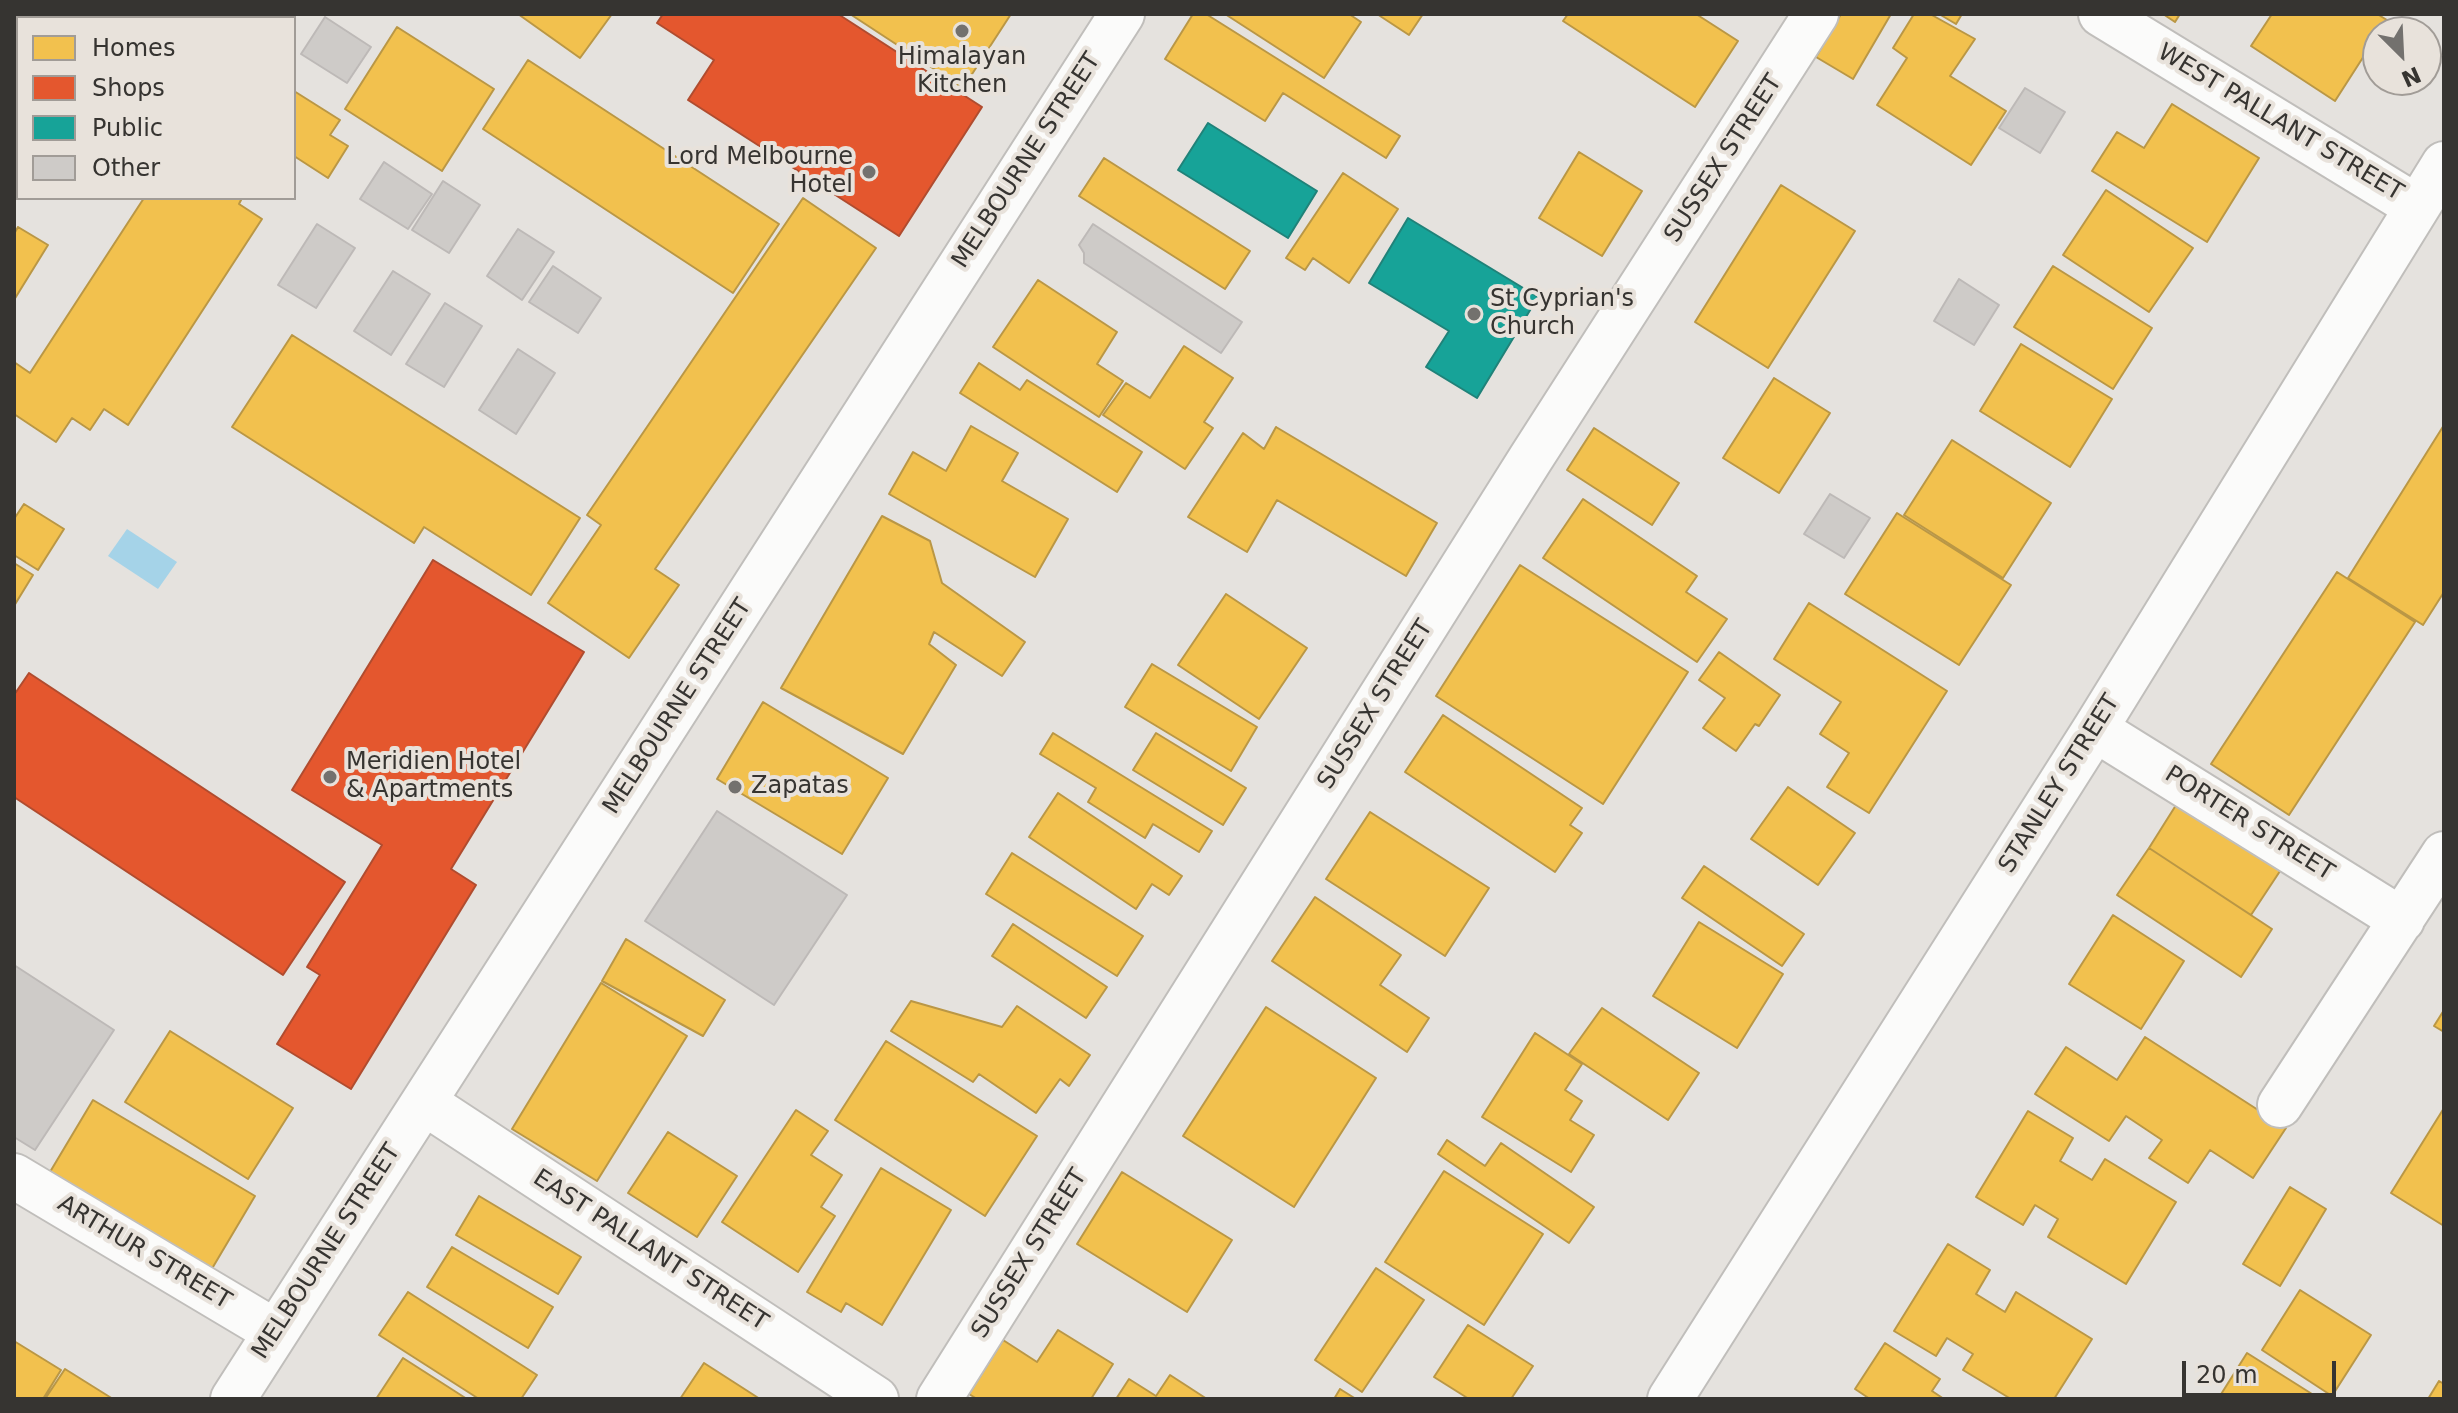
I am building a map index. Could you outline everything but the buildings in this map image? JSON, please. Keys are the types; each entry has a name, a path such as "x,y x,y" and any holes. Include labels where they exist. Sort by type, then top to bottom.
{"street":[{"name":"MELBOURNE STREET","path":"233,1399 1122,14"},
{"name":"SUSSEX STREET","path":"939,1399 1531,458 1816,14"},
{"name":"WEST PALLANT STREET","path":"2101,14 2417,207"},
{"name":"STANLEY STREET","path":"1670,1399 2095,729 2444,164"},
{"name":"PORTER STREET","path":"2095,729 2402,920"},
{"path":"2280,1105 2444,854"},
{"name":"EAST PALLANT STREET","path":"425,1103 876,1399"},
{"name":"ARTHUR STREET","path":"14,1176 274,1331"}],"water":[{"path":"127,529 177,562 158,589 108,556"}],"place":[{"name":"Himalayan Kitchen","path":"962,31"},
{"name":"Lord Melbourne Hotel","path":"869,172"},
{"name":"St Cyprian's Church","path":"1474,314"},
{"name":"Meridien Hotel & Apartments","path":"330,777"},
{"name":"Zapatas","path":"735,787"}]}
